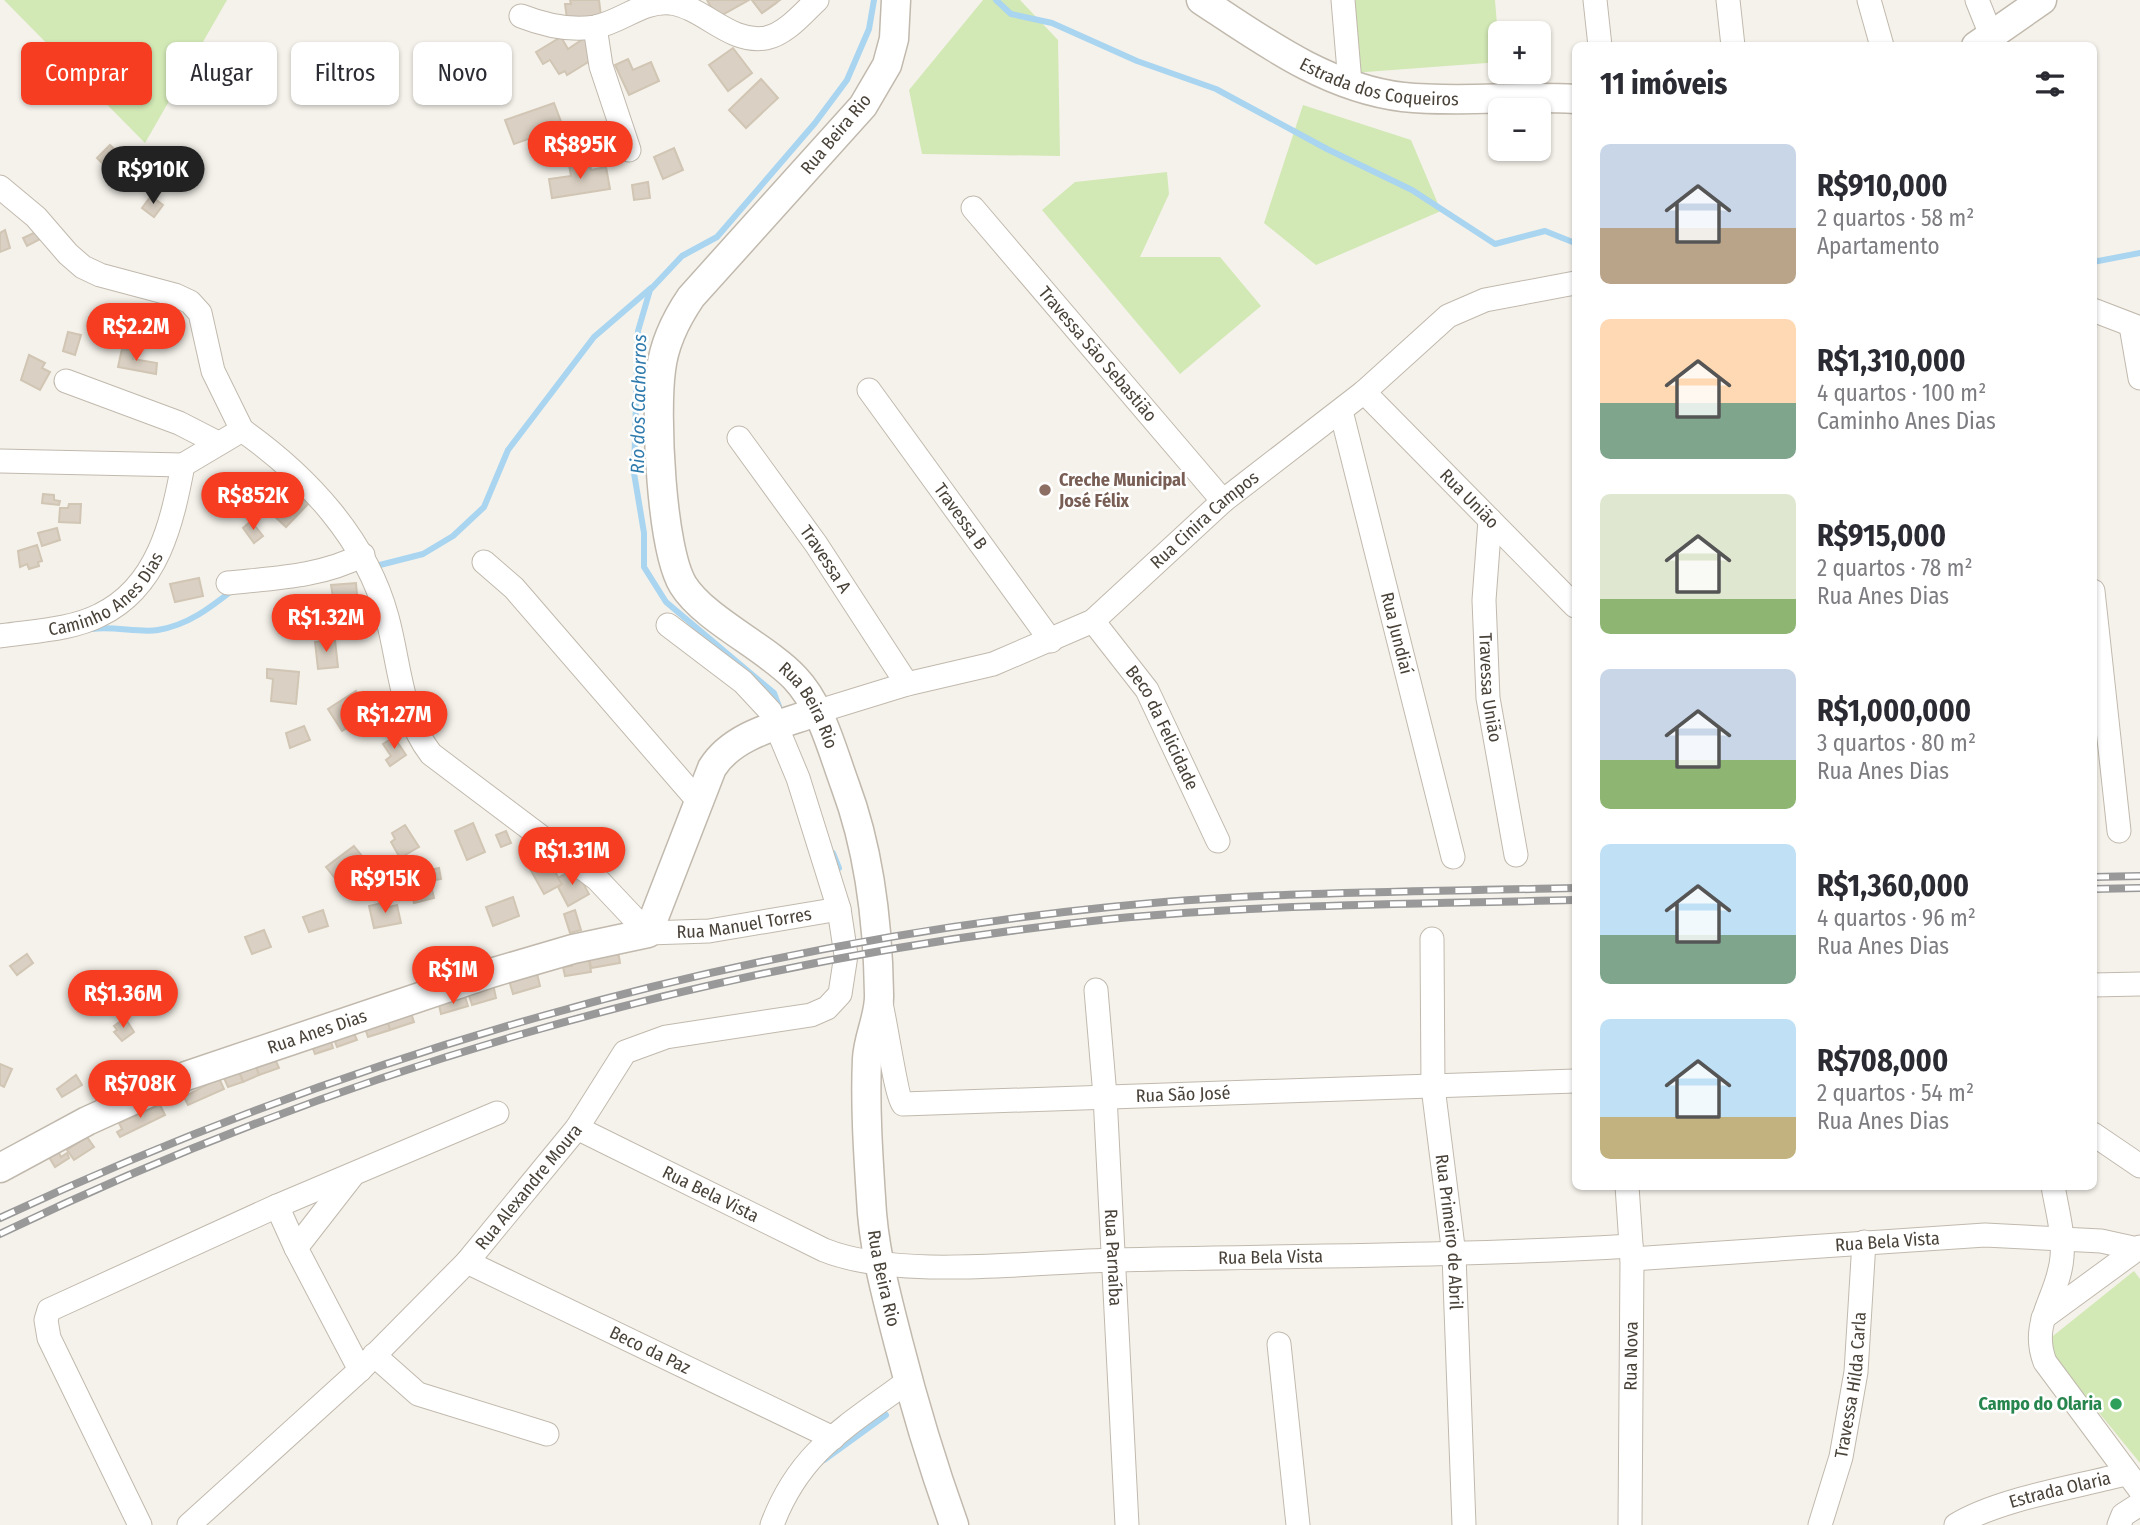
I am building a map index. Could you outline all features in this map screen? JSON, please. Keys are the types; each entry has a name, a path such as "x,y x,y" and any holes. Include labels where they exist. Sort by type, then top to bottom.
{"street":[{"path":"521,16 543,24 604,16 669,3 681,6 737,35 767,37 779,33 817,0"},
{"name":"Rua Beira Rio","path":"896,0 894,39 887,65 863,106 691,297 678,316 661,369 665,523 678,576 685,589 793,676 806,691 797,719 847,790 860,837 872,912 880,998 867,1057 871,1203 908,1381 930,1460 954,1525"},
{"name":"Estrada dos Coqueiros","path":"1201,0 1284,54 1349,83 1402,97 1529,96 1572,99"},
{"path":"1343,0 1349,83"},
{"path":"1595,0 1600,42"},
{"path":"1728,0 1733,42"},
{"path":"1869,0 1881,42"},
{"path":"1977,0 1983,40 2042,0"},
{"path":"604,16 601,66 629,150"},
{"path":"0,187 36,217 83,267 100,275 175,295 190,302 200,313 213,372 242,430 294,471 326,505 377,581 399,666 407,714 430,754 597,879 648,933 712,768 722,753 797,719"},
{"name":"Travessa São Sebastião","path":"973,208 1223,501"},
{"name":"Rua Cinira Campos","path":"797,719 907,684 993,664 1093,621 1223,501 1341,411 1433,327 1464,307 1485,300 1572,284"},
{"path":"2097,312 2136,327 2140,377"},
{"path":"66,381 179,423 218,443"},
{"name":"Travessa B","path":"869,390 1051,641"},
{"name":"Rua União","path":"1364,391 1572,603"},
{"name":"Rua Jundiaí","path":"1341,411 1453,857"},
{"path":"0,461 183,465 242,430"},
{"name":"Travessa A","path":"739,438 816,544 907,684"},
{"name":"Caminho Anes Dias","path":"0,636 59,627 100,615 141,584 153,567 164,540 183,465"},
{"name":"Travessa União","path":"1490,520 1484,600 1488,698 1517,855"},
{"path":"228,583 316,574 364,558"},
{"path":"484,562 514,588 700,803"},
{"name":"Beco da Felicidade","path":"1093,621 1147,690 1218,841"},
{"name":"Rua Alexandre Moura","path":"189,1525 367,1362 467,1262 577,1128 618,1060 633,1047 666,1037 811,1014 827,1007 840,993 845,970 839,909 799,778 797,719 770,711 743,682 668,625"},
{"path":"2097,670 2100,728 2119,831"},
{"name":"Rua Manuel Torres","path":"648,933 709,931 839,909"},
{"name":"Rua Anes Dias","path":"0,1168 88,1121 186,1076 491,974 585,946 648,933"},
{"name":"Rua Primeiro de Abril","path":"1432,939 1433,1087 1454,1255 1464,1525"},
{"path":"2097,985 2140,984"},
{"name":"Rua Parnaíba","path":"1096,990 1105,1096 1111,1260 1127,1525"},
{"name":"Rua São José","path":"880,998 898,1098 904,1104 1572,1081"},
{"path":"140,1525 48,1338 47,1314 57,1306 277,1206 497,1113"},
{"name":"Rua Bela Vista","path":"577,1128 824,1250 849,1260 882,1265 1632,1252 1985,1235 2101,1241 2139,1249"},
{"path":"2097,1136 2140,1166"},
{"path":"296,1248 354,1174"},
{"name":"Rua Nova","path":"1627,1190 1632,1252 1630,1525"},
{"path":"2054,1190 2062,1239 2060,1271 2038,1339 2045,1362 2133,1482"},
{"path":"277,1206 296,1248 367,1362 418,1394 547,1434"},
{"name":"Travessa Hilda Carla","path":"1820,1525 1841,1457 1856,1372 1864,1242"},
{"path":"2043,1318 2139,1249"},
{"name":"Beco da Paz","path":"467,1262 833,1438"},
{"path":"1279,1344 1298,1525"},
{"path":"772,1525 792,1481 808,1460 908,1381"},
{"name":"Estrada Olaria","path":"1956,1525 1974,1514 2005,1504 2133,1482"},
{"path":"2119,1525 2123,1515 2140,1504"}],"green space":[{"path":"4,0 227,0 203,42 166,42 167,105 145,143 108,105 152,105 152,42 45,42"},
{"path":"983,0 1020,0 1058,40 1060,156 922,154 909,90"},
{"path":"1346,0 1495,0 1497,21 1488,21 1488,63 1352,73"},
{"path":"1303,105 1411,140 1441,211 1316,265 1264,223"},
{"path":"1167,172 1169,194 1140,257 1220,257 1261,306 1180,374 1042,210 1075,182"},
{"name":"Campo do Olaria","path":"2134,1271 2140,1279 2140,1463 2043,1344"}],"building":[{"path":"570,0 599,0 601,16 567,19 565,4 571,4"},
{"path":"707,0 749,0 717,18"},
{"path":"752,0 773,0 776,3 762,13"},
{"path":"752,0 780,0 762,13"},
{"path":"561,37 568,49 586,37 598,56 567,75 565,71 559,74 550,60 543,64 536,52"},
{"path":"733,48 752,73 728,91 709,65"},
{"path":"628,59 633,70 651,62 659,81 629,95 615,65"},
{"path":"761,79 778,98 746,128 729,110"},
{"path":"554,103 563,127 514,144 505,120"},
{"path":"110,145 124,158 108,174 103,170 106,167 97,158"},
{"path":"674,148 683,170 663,179 654,157"},
{"path":"589,161 591,170 606,167 610,189 552,198 549,179 571,176 569,164"},
{"path":"648,182 650,198 634,200 632,185"},
{"path":"151,196 163,205 154,217 142,208"},
{"path":"5,230 10,248 0,252 0,233"},
{"path":"38,231 42,238 27,246 23,238"},
{"path":"68,332 81,335 75,355 63,351"},
{"path":"122,349 134,351 133,359 157,363 156,374 118,367"},
{"path":"29,355 45,363 42,368 50,372 40,390 21,380"},
{"path":"280,475 289,484 271,500 260,489 265,484 267,487"},
{"path":"252,479 272,503 251,521 231,497"},
{"path":"295,487 310,502 286,527 271,513"},
{"path":"43,494 54,495 54,500 60,501 59,505 42,503"},
{"path":"69,504 81,504 80,523 59,522 60,508 68,508"},
{"path":"251,521 263,536 254,543 243,528"},
{"path":"57,528 60,540 42,546 38,533"},
{"path":"37,545 42,561 38,562 39,566 29,569 27,564 20,567 18,551"},
{"path":"199,578 203,596 175,602 170,584"},
{"path":"356,583 357,595 333,597 331,585"},
{"path":"335,640 338,667 318,669 315,642"},
{"path":"267,669 299,672 296,704 271,701 273,679 267,678"},
{"path":"356,691 366,707 347,719 352,725 342,731 328,709"},
{"path":"304,726 310,740 290,748 286,733"},
{"path":"394,737 406,755 390,766 386,760 391,756 383,744"},
{"path":"473,823 485,852 467,860 455,831"},
{"path":"405,825 419,847 400,858 391,842 395,839 392,833"},
{"path":"506,831 511,843 501,847 496,835"},
{"path":"354,846 370,866 342,887 326,867"},
{"path":"548,859 562,884 544,894 530,869"},
{"path":"439,868 441,879 430,881 434,898 414,903 407,875"},
{"path":"575,868 589,894 568,906 558,887 562,884 558,878"},
{"path":"513,897 519,916 493,926 486,907"},
{"path":"387,902 389,907 397,905 401,923 374,928 369,906"},
{"path":"323,910 328,926 309,932 303,917"},
{"path":"575,910 581,930 570,933 564,914"},
{"path":"264,930 271,947 252,954 245,937"},
{"path":"618,951 620,963 591,968 589,956"},
{"path":"27,954 33,963 17,975 10,966"},
{"path":"588,954 591,972 565,976 563,967 572,966 570,956"},
{"path":"536,969 540,986 513,994 508,977"},
{"path":"493,984 496,998 472,1005 469,995"},
{"path":"465,997 468,1006 441,1014 439,1005"},
{"path":"411,1013 414,1022 390,1030 387,1020"},
{"path":"125,1018 134,1032 122,1041 114,1032 117,1030 114,1026"},
{"path":"387,1020 390,1030 368,1037 365,1028"},
{"path":"352,1029 357,1040 337,1047 333,1036"},
{"path":"329,1035 333,1048 315,1054 310,1041"},
{"path":"276,1061 279,1068 259,1075 255,1065"},
{"path":"0,1064 12,1069 4,1087 0,1085"},
{"path":"255,1064 259,1075 243,1082 239,1070"},
{"path":"239,1072 243,1082 228,1087 224,1078"},
{"path":"76,1075 82,1085 62,1097 57,1089"},
{"path":"219,1078 224,1089 188,1105 184,1097"},
{"path":"160,1105 165,1115 120,1137 117,1132 122,1129 119,1123"},
{"path":"87,1137 94,1147 74,1160 67,1150"},
{"path":"58,1151 61,1157 67,1153 69,1158 55,1167 49,1157"}],"waterway":[{"name":"Rio dos Cachorros","path":"780,709 774,693 666,602 644,567 644,533 634,473 638,331 650,290 682,256 717,237 815,123 847,80 869,29 874,0"},
{"path":"996,0 1011,14 1052,23 1137,61 1216,89 1327,149 1412,190 1495,244 1545,231 1572,242"},
{"path":"2097,261 2140,253"},
{"path":"372,567 423,554 453,536 484,507 508,450 594,337 651,288"},
{"path":"92,629 151,631 169,628 198,615 234,589"},
{"name":"Rio dos Cachorros","path":"833,853 839,868"},
{"path":"824,1460 886,1415"}],"railway":[{"path":"2097,877 2140,876"},
{"path":"0,1218 132,1159 267,1106 404,1058 542,1016 682,980 824,949 966,925 1168,902 1342,893 1572,888"},
{"path":"2097,889 2140,888"},
{"path":"0,1234 132,1174 266,1120 403,1071 541,1028 682,992 824,961 966,937 1168,914 1342,905 1572,900"}],"place":[{"name":"Creche Municipal José Félix","path":"1045,490"},
{"name":"Campo do Olaria","path":"2116,1404"}]}
